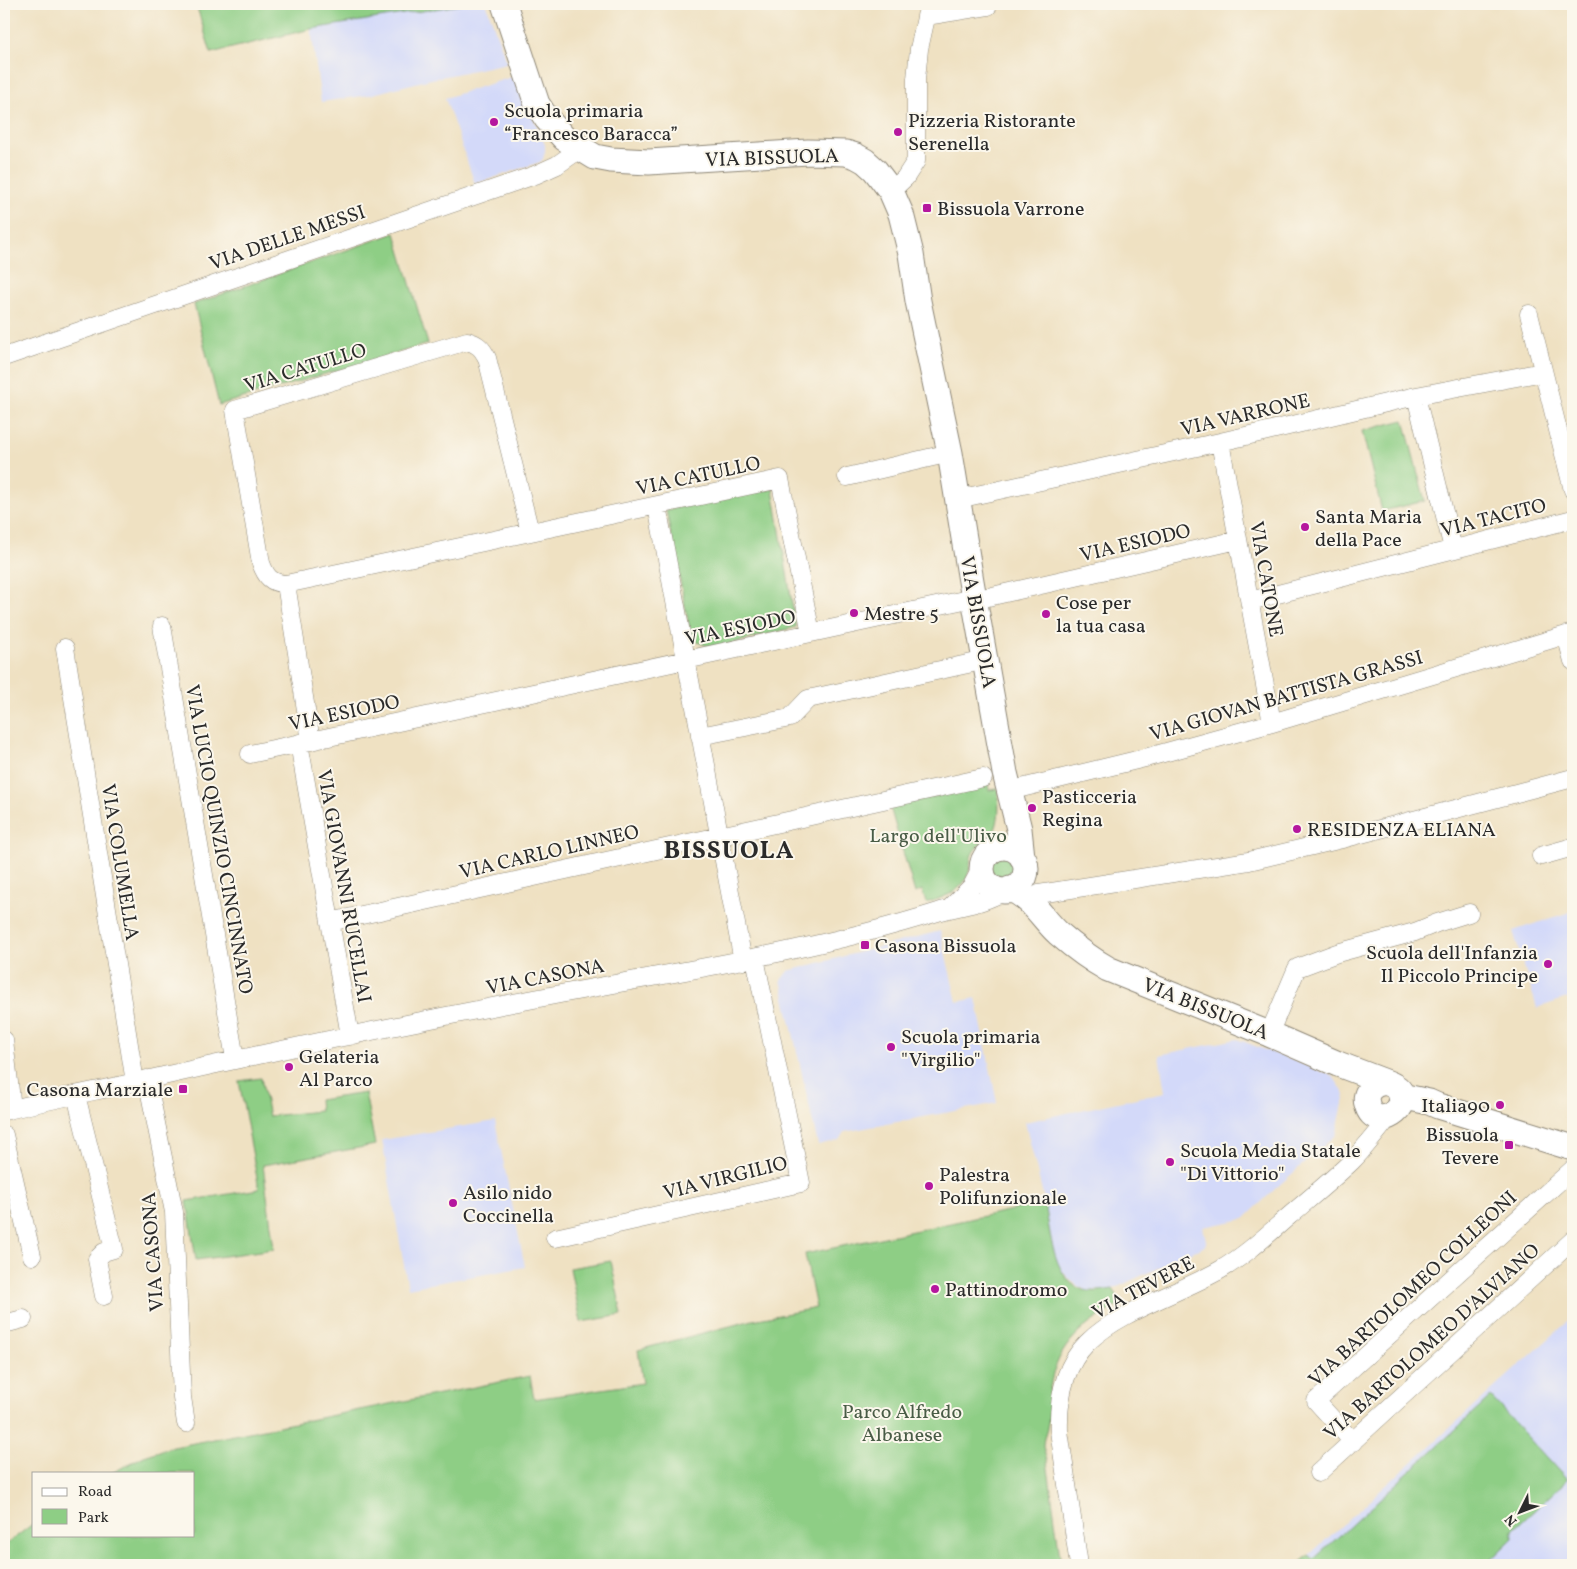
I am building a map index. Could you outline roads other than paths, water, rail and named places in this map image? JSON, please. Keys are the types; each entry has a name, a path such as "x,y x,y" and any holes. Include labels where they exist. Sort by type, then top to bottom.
{"street":[{"name":"VIA BISSUOLA","path":"504,4 537,104 557,131 580,149 595,156 611,160 642,162 808,152 846,153 865,161 875,170 891,191 905,227 918,301 950,453 1009,791 1019,829 1024,860 1021,894 1086,956 1108,969 1338,1064 1385,1101"},
{"path":"891,191 905,178 916,161 916,79 919,49 928,10 988,6"},
{"name":"VIA DELLE MESSI","path":"4,357 528,177 557,165 580,149"},
{"path":"1529,314 1573,490"},
{"name":"VIA CATULLO","path":"530,532 487,358 482,348 475,343 467,341 236,410 261,563 269,579 276,583 286,584 780,479 811,633"},
{"name":"VIA VARRONE","path":"958,499 1220,442 1416,396 1543,372"},
{"path":"1416,396 1453,549"},
{"name":"VIA CATONE","path":"1220,442 1272,723"},
{"path":"847,476 950,453"},
{"path":"657,506 719,835 749,960"},
{"name":"VIA TACITO","path":"1250,601 1573,519"},
{"name":"VIA ESIODO","path":"250,754 974,599 1238,540"},
{"name":"VIA GIOVANNI RUCELLAI","path":"286,584 305,742 330,922 350,1036"},
{"name":"VIA LUCIO QUINZIO CINCINNATO","path":"162,626 235,1058"},
{"path":"1570,634 1573,661"},
{"name":"VIA GIOVAN BATTISTA GRASSI","path":"1009,791 1145,758 1272,723 1570,634"},
{"name":"VIA COLUMELLA","path":"66,648 141,1080"},
{"path":"700,736 790,718 808,699 986,660"},
{"name":"VIA CARLO LINNEO","path":"330,922 982,778"},
{"name":"VIA CASONA","path":"8,1110 235,1058 614,984 749,960 900,924 950,908 983,901 1249,861 1342,839 1573,778"},
{"name":"VIA BISSUOLA","path":"986,860 1004,830 1009,791"},
{"path":"1021,894 1000,890 991,886 984,877 986,860 998,848 1007,847 1016,850 1024,860"},
{"path":"1541,856 1573,847"},
{"name":"VIA CASONA","path":"950,908 972,886 986,860"},
{"path":"1269,1034 1297,968 1337,952 1415,932 1469,913"},
{"name":"VIA VIRGILIO","path":"555,1238 801,1183 749,960"},
{"path":"4,1040 8,1110"},
{"name":"VIA CASONA","path":"141,1080 174,1212 182,1397 186,1423"},
{"path":"76,1095 114,1249 104,1252 97,1259 104,1296"},
{"path":"1385,1101 1438,1106 1573,1147"},
{"name":"VIA TEVERE","path":"1079,1565 1058,1412 1066,1376 1075,1358 1087,1343 1120,1320 1207,1277 1237,1260 1254,1246 1352,1161 1365,1134 1385,1101"},
{"path":"4,1135 32,1256"},
{"name":"VIA BARTOLOMEO COLLEONI","path":"1353,1442 1316,1401 1573,1169"},
{"name":"VIA BARTOLOMEO D'ALVIANO","path":"1318,1473 1573,1240"},
{"path":"4,1324 23,1319"}],"place":[{"name":"Scuola primaria “Francesco Baracca”","path":"494,122"},
{"name":"Pizzeria Ristorante Serenella","path":"898,132"},
{"name":"Bissuola Varrone","path":"927,208"},
{"name":"Santa Maria della Pace","path":"1305,527"},
{"name":"Mestre 5","path":"854,613"},
{"name":"Cose per la tua casa","path":"1046,614"},
{"name":"Pasticceria Regina","path":"1032,808"},
{"name":"RESIDENZA ELIANA","path":"1297,829"},
{"name":"Casona Bissuola","path":"865,945"},
{"name":"Scuola dell'Infanzia Il Piccolo Principe","path":"1548,964"},
{"name":"Scuola primaria \"Virgilio\"","path":"891,1047"},
{"name":"Gelateria Al Parco","path":"289,1067"},
{"name":"Casona Marziale","path":"183,1089"},
{"name":"Italia90","path":"1500,1105"},
{"name":"Bissuola Tevere","path":"1509,1145"},
{"name":"Scuola Media Statale \"Di Vittorio\"","path":"1170,1162"},
{"name":"Palestra Polifunzionale","path":"929,1186"},
{"name":"Asilo nido Coccinella","path":"453,1203"},
{"name":"Pattinodromo","path":"935,1289"}],"district":[{"name":"BISSUOLA","path":"729,849"}],"park label":[{"name":"Largo dell'Ulivo","path":"938,835"},
{"name":"Parco Alfredo Albanese","path":"902,1422"}]}
